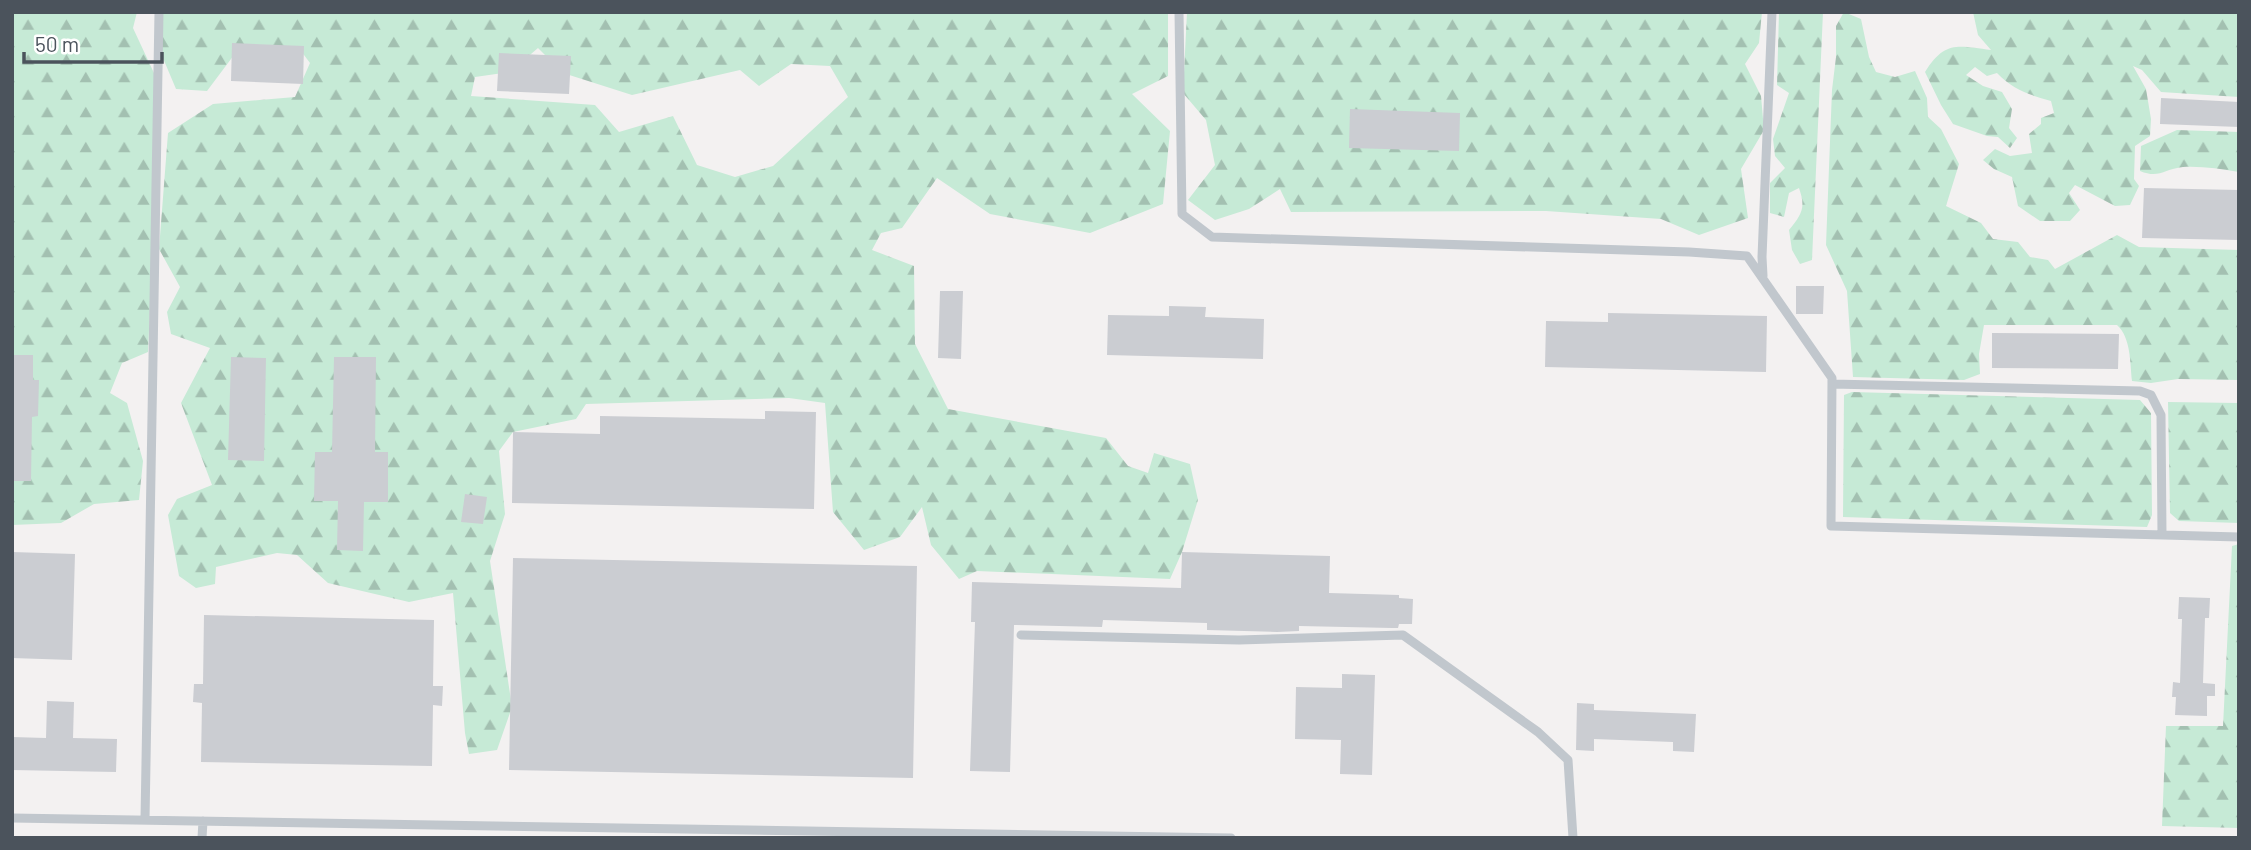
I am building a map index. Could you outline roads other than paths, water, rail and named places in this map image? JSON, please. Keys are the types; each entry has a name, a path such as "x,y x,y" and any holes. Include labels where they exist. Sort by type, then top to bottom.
{"lane":[{"path":"145,820 159,12"},
{"path":"1179,12 1182,214 1212,237 1675,251 1747,256 1832,378 1831,526 2239,537"},
{"path":"1764,280 1762,257 1772,12"},
{"path":"1832,384 2140,391 2151,395 2161,415 2162,535"},
{"path":"1021,635 1239,640 1404,635 1538,732 1568,760 1573,838"},
{"path":"12,817 577,833 1231,838"},
{"path":"202,838 203,821"}]}
